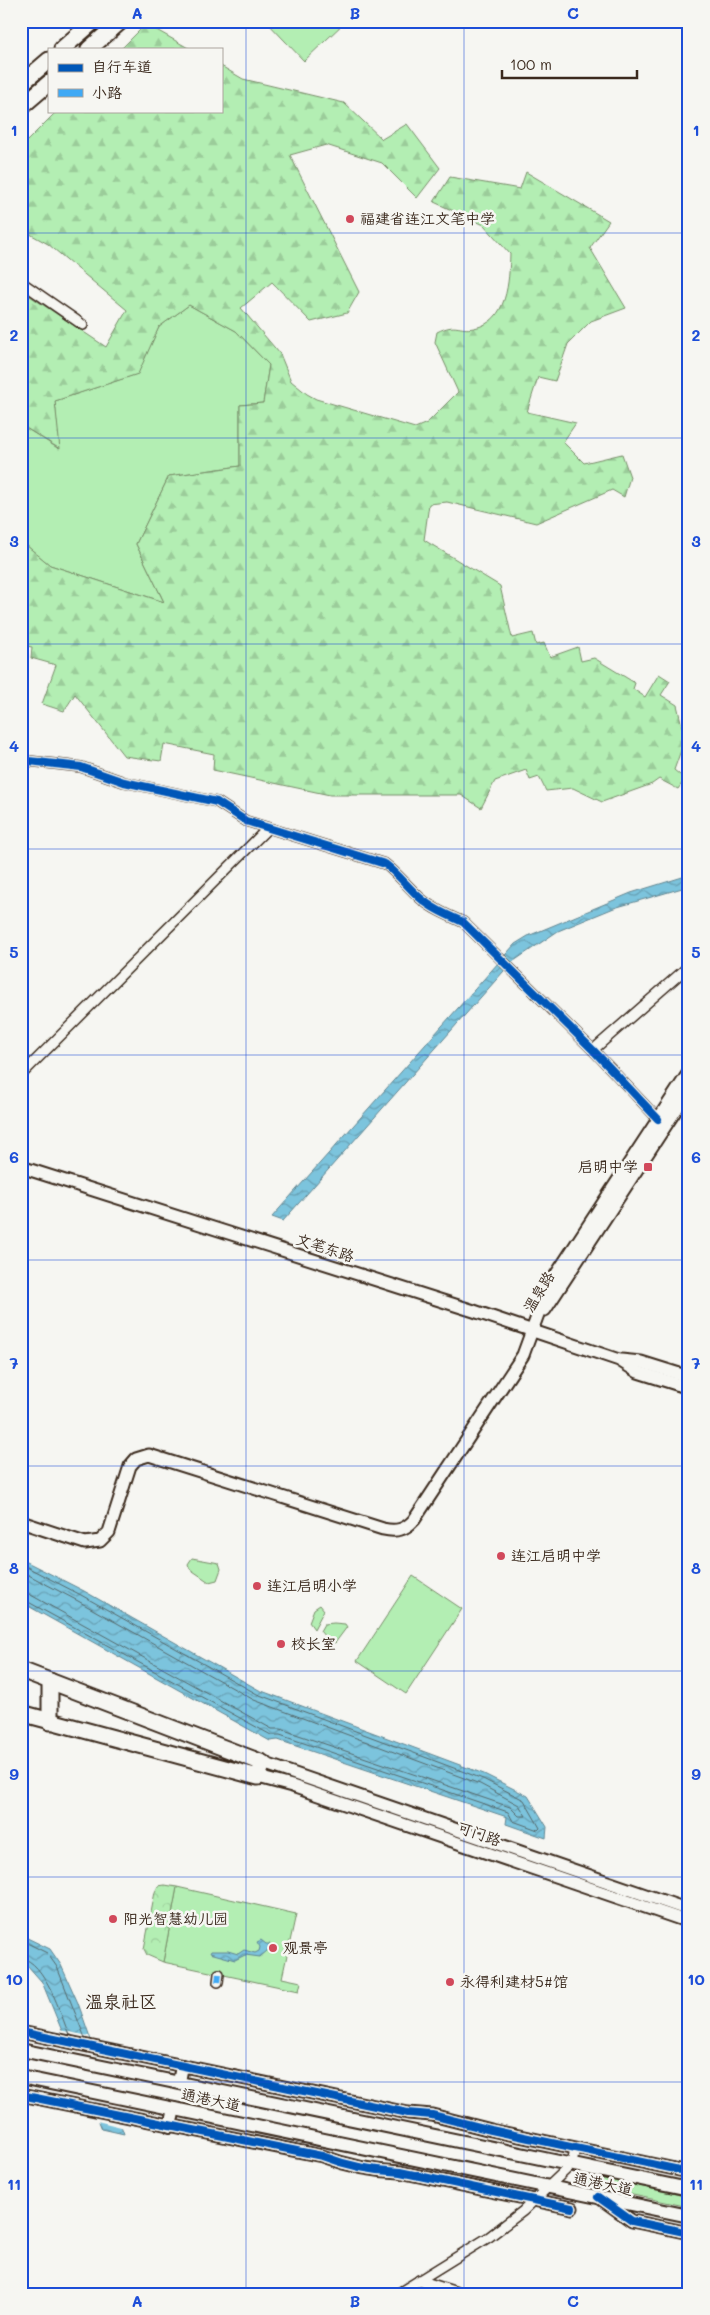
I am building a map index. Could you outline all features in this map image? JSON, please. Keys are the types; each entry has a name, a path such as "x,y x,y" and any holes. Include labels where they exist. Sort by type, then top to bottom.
{"highway":[{"path":"63,48 94,21"},
{"path":"90,48 121,21"},
{"path":"21,84 48,61"},
{"path":"21,107 48,84"},
{"path":"21,1663 50,1681"},
{"path":"21,1670 260,1770"},
{"path":"21,1676 50,1681"},
{"path":"21,1680 50,1681"},
{"path":"50,1681 50,1722"},
{"path":"21,1713 50,1722 260,1770"}],"main road":[{"name":"温泉路","path":"533,1331 548,1287 689,1072"},
{"name":"温泉路","path":"533,1331 561,1283 689,1090"},
{"name":"文笔东路","path":"21,1167 619,1360 641,1362 689,1377"},
{"path":"21,1522 85,1543 100,1541 109,1532 130,1466 136,1459 149,1455 383,1529 394,1531 403,1529 414,1520 523,1355 533,1331"},
{"name":"文笔东路","path":"619,1360 638,1372 689,1388"},
{"name":"可门路","path":"260,1770 689,1910"},
{"name":"可门路","path":"260,1770 292,1786 689,1922"},
{"path":"21,2032 408,2113 432,2115 689,2172"},
{"name":"通港大道","path":"21,2050 689,2189"},
{"path":"179,2082 182,2066"},
{"name":"通港大道","path":"21,2077 689,2216"},
{"path":"21,2095 322,2156 345,2165 374,2171 400,2172 572,2208"},
{"path":"170,2126 174,2109"},
{"path":"598,2197 632,2221 689,2233"}],"street":[{"path":"21,282 83,325"},
{"path":"21,758 29,761 81,767 124,782 217,802 246,821 386,864 419,897 440,912 463,922 593,1050 658,1119"},
{"path":"21,1075 268,828"},
{"path":"593,1050 689,966"},
{"path":"397,2294 488,2237 535,2200 572,2164 575,2148"},
{"path":"419,2280 463,2294"}],"green space":[{"path":"266,21 346,21 304,61"},
{"path":"146,24 188,48 122,48"},
{"path":"222,67 243,79 344,103 382,139 407,124 440,168 417,198 382,163 326,145 290,155 359,292 347,313 311,322 272,282 241,308 280,354 291,381 307,394 316,399 415,428 427,423 458,392 435,342 437,332 453,327 474,328 494,318 504,299 509,276 510,254 484,225 434,202 450,177 520,189 526,172 609,221 590,248 626,308 591,321 568,344 555,381 538,377 527,412 576,423 563,442 584,463 622,454 630,477 624,497 612,490 536,523 447,502 429,504 424,540 500,586 512,638 533,633 536,645 544,643 550,657 578,647 581,661 594,658 635,683 633,689 645,697 659,674 670,681 661,695 677,705 685,739 674,770 685,779 678,789 659,779 652,784 602,802 573,788 546,791 539,777 530,780 526,770 495,781 481,808 461,795 330,795 213,770 214,754 164,744 161,761 124,756 75,694 64,711 42,704 56,665 31,658 32,647 21,645 21,541 50,565 164,602 136,544 169,476 240,466 240,405 263,403 269,365 236,331 189,305 159,327 138,374 55,401 60,449 21,425 21,290 106,347 127,310 48,244 21,229 21,147 56,112 222,112"},
{"path":"189,305 236,331 269,365 263,403 240,405 240,466 169,476 136,544 164,602 50,565 21,541 21,425 59,449 55,401 137,374 159,327"},
{"path":"192,1558 219,1563 221,1569 217,1580 209,1582 190,1569 188,1564"},
{"path":"413,1576 462,1609 406,1694 357,1661"},
{"path":"320,1605 324,1610 314,1629 309,1622 314,1609"},
{"path":"324,1624 345,1624 347,1627 335,1643 326,1638 320,1631"},
{"path":"158,1886 177,1887 163,1962 147,1955 144,1949 155,1892"},
{"path":"177,1887 296,1914 282,1978 301,1982 299,1991 163,1962"},
{"path":"585,2174 689,2197 689,2207 577,2183"}],"water":[{"path":"689,875 689,886 614,908 558,931 511,963 283,1221 272,1217 515,944 528,936 631,893"},
{"path":"21,1559 84,1591 259,1690 484,1774 528,1796 547,1827 546,1838 506,1824 507,1817 278,1740 270,1741 21,1602"},
{"path":"21,1935 50,1949 61,1965 78,2003 124,2134 102,2129 42,1982 27,1965 21,1962"},
{"path":"261,1940 266,1944 270,1944 268,1950 260,1957 245,1955 235,1960 210,1953 211,1951 228,1951 238,1954 244,1950 255,1953 259,1951 260,1947 257,1942"}],"pier":[{"path":"59,2030 89,2036 125,2128 97,2121"}],"marked path":[{"path":"218,1982 219,1974"}],"cycle path":[{"path":"21,758 29,761 81,767 124,782 217,802 246,821 385,864 424,901 463,922 593,1050 658,1119"},
{"path":"21,2032 408,2113 432,2115 491,2130 689,2172"},
{"path":"21,2095 322,2156 360,2167 400,2172 572,2208"},
{"path":"598,2197 632,2221 689,2233"}],"place":[{"name":"福建省连江文笔中学","path":"350,219"},
{"name":"启明中学","path":"648,1167"},
{"name":"连江启明中学","path":"501,1556"},
{"name":"连江启明小学","path":"257,1586"},
{"name":"校长室","path":"281,1644"},
{"name":"阳光智慧幼儿园","path":"113,1919"},
{"name":"观景亭","path":"273,1948"},
{"name":"永得利建材5#馆","path":"450,1982"}],"district":[{"name":"温泉社区","path":"121,2002"}]}
